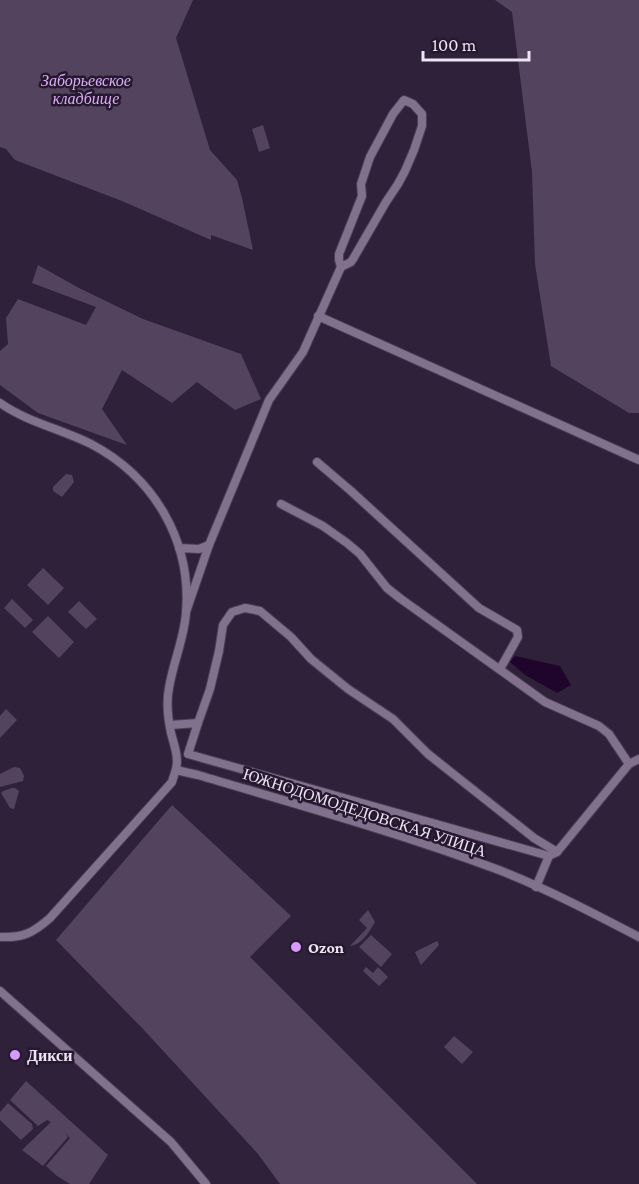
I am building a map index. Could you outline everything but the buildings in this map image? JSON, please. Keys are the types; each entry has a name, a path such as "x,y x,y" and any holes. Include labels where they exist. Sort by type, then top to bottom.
{"street":[{"path":"0,937 28,934 50,918 171,782 176,770 177,759 167,704 168,689 182,638 186,612 208,545 269,400 303,351 341,267 353,259 398,184 414,150 422,126 422,114 413,104 404,100 370,157 361,184 362,196 339,254 341,267"},
{"path":"318,316 639,460"},
{"path":"0,403 14,412 89,443 116,459 145,486 158,502 169,522 179,548 184,572 186,612"},
{"path":"316,462 479,608 518,630 519,637 500,669"},
{"path":"281,504 323,526 346,543 360,554 387,588 545,702 599,726 609,734 629,764"},
{"path":"179,548 191,550 208,545"},
{"path":"245,608 260,611 291,637 311,659 348,689 393,719 428,754 553,854 188,754 210,689 223,626 232,612 245,608"},
{"path":"170,726 198,723"},
{"path":"536,887 553,854 629,764 639,759"},
{"name":"ЮЖНОДОМОДЕДОВСКАЯ УЛИЦА","path":"176,770 412,839 501,871 639,937"},
{"path":"0,991 171,1142 206,1184"}],"green space":[{"name":"Заборьевское кладбище","path":"0,0 193,0 176,38 210,150 237,180 253,250 211,235 211,240 122,201 15,160 6,149 0,147"},
{"path":"495,0 639,0 639,413 629,413 551,366 535,264 532,172 512,12"},
{"path":"263,125 270,148 259,152 252,129"},
{"path":"38,265 143,319 241,354 261,399 235,410 197,382 172,403 122,370 102,409 127,445 38,413 0,385 0,351 8,344 6,318 18,299 86,325 96,307 32,283"},
{"path":"66,474 72,475 74,482 62,497 53,491 53,487"},
{"path":"43,568 64,588 48,605 27,585"},
{"path":"12,599 33,620 25,628 4,608"},
{"path":"79,601 97,619 86,629 68,612"},
{"path":"48,616 74,642 59,658 32,632"},
{"path":"6,709 17,720 0,738 0,716"},
{"path":"14,767 20,768 24,776 23,781 0,787 0,774"},
{"path":"12,788 19,791 14,809 10,808 1,793"},
{"path":"172,805 291,916 250,957 477,1184 280,1184 258,1154 143,1029 56,940"},
{"path":"368,910 375,922 362,941 350,946 367,928 359,920"},
{"path":"371,935 392,954 381,967 359,947"},
{"path":"437,941 439,945 421,965 415,952"},
{"path":"366,967 373,973 378,967 388,977 379,986 363,971"},
{"path":"454,1036 473,1052 462,1064 444,1047"},
{"path":"26,1081 108,1155 89,1184 70,1184 46,1166 70,1138 65,1133 68,1137 43,1166 22,1150 51,1122 47,1120 38,1126 10,1100"},
{"path":"8,1103 32,1124 33,1129 21,1140 0,1120 0,1112"}],"shaded area":[{"path":"515,656 560,666 571,685 557,693 525,675 510,662"}],"place":[{"name":"Ozon","path":"296,947"},
{"name":"Дикси","path":"15,1055"}]}
